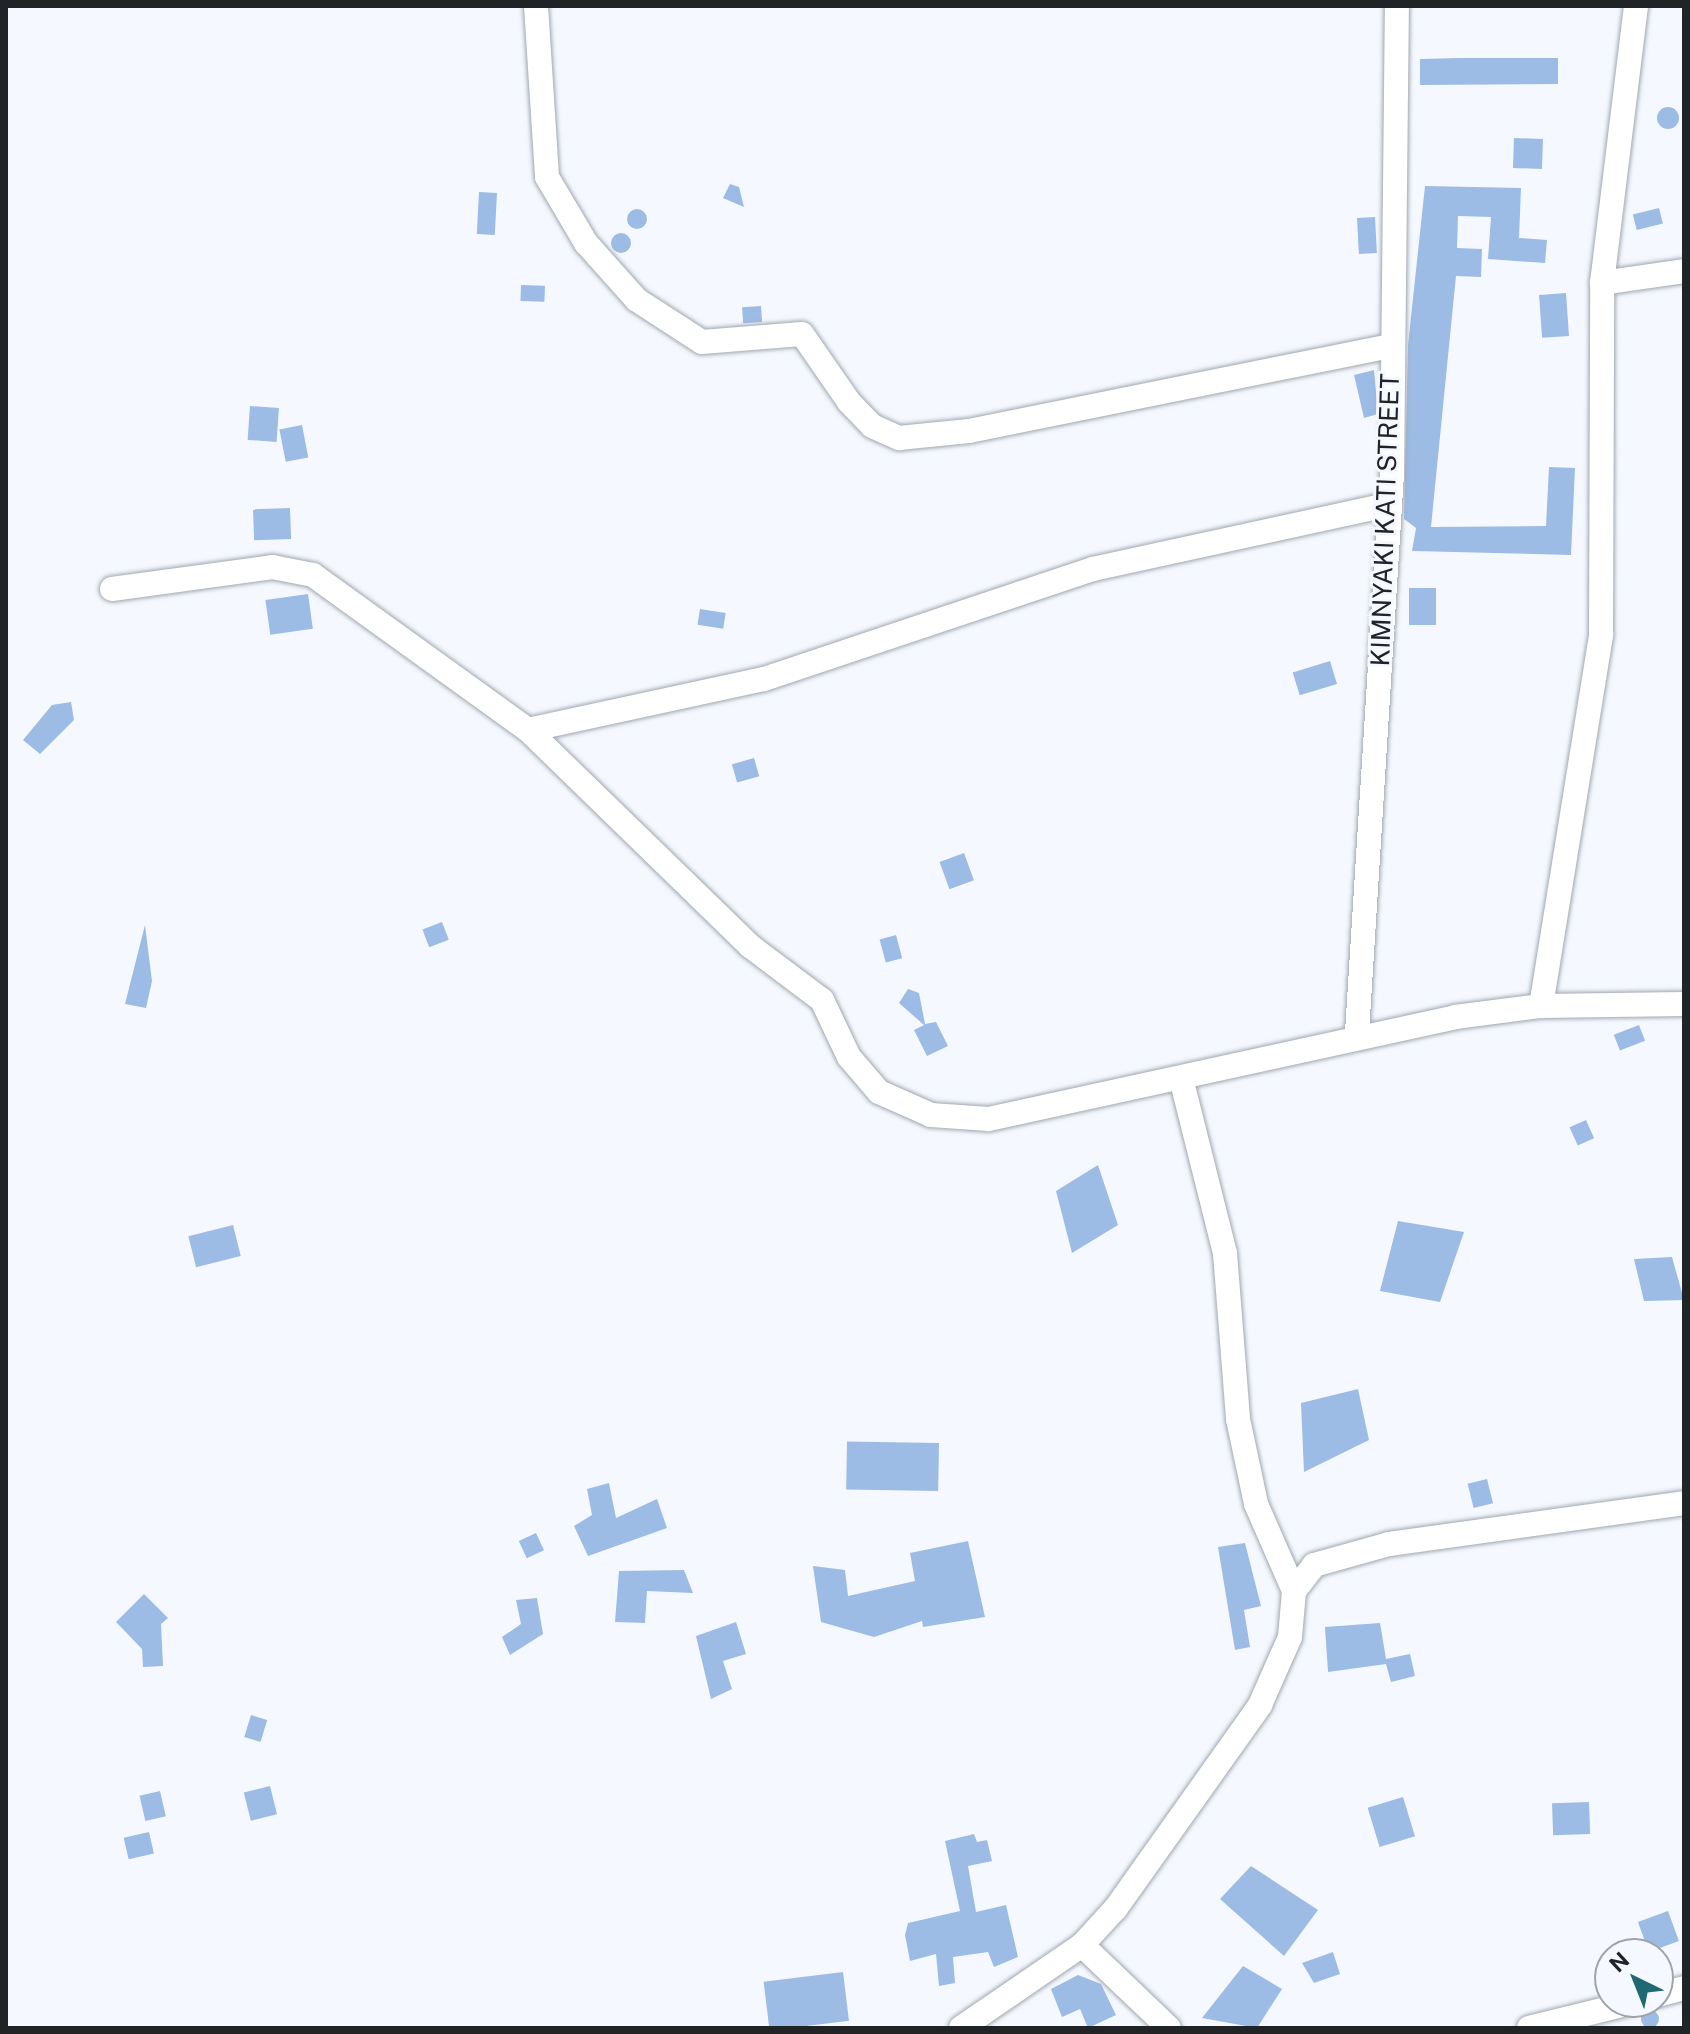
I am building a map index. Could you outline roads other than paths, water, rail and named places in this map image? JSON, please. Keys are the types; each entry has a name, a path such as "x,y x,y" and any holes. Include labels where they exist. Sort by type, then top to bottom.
{"street":[{"path":"536,6 547,177 586,243 637,300 702,342 802,334 849,402 872,426 899,438 969,431 1391,346"},
{"name":"KIMNYAKI KATI STREET","path":"1357,1033 1390,504 1397,6"},
{"path":"1541,1006 1601,635 1602,283 1636,6"},
{"path":"1602,283 1684,271"},
{"path":"528,730 764,679 1093,569 1390,504"},
{"path":"112,589 296,567 528,730 750,946 810,988 864,1077 898,1104 989,1119 1181,1078 1357,1033 1541,1006 1684,1004"},
{"path":"961,2028 1082,1945 1260,1705 1290,1637 1294,1591 1256,1504 1238,1419 1225,1253 1181,1078"},
{"path":"1294,1591 1314,1565 1339,1554 1684,1503"},
{"path":"1082,1945 1169,2028"},
{"path":"1529,2028 1594,2012"}]}
